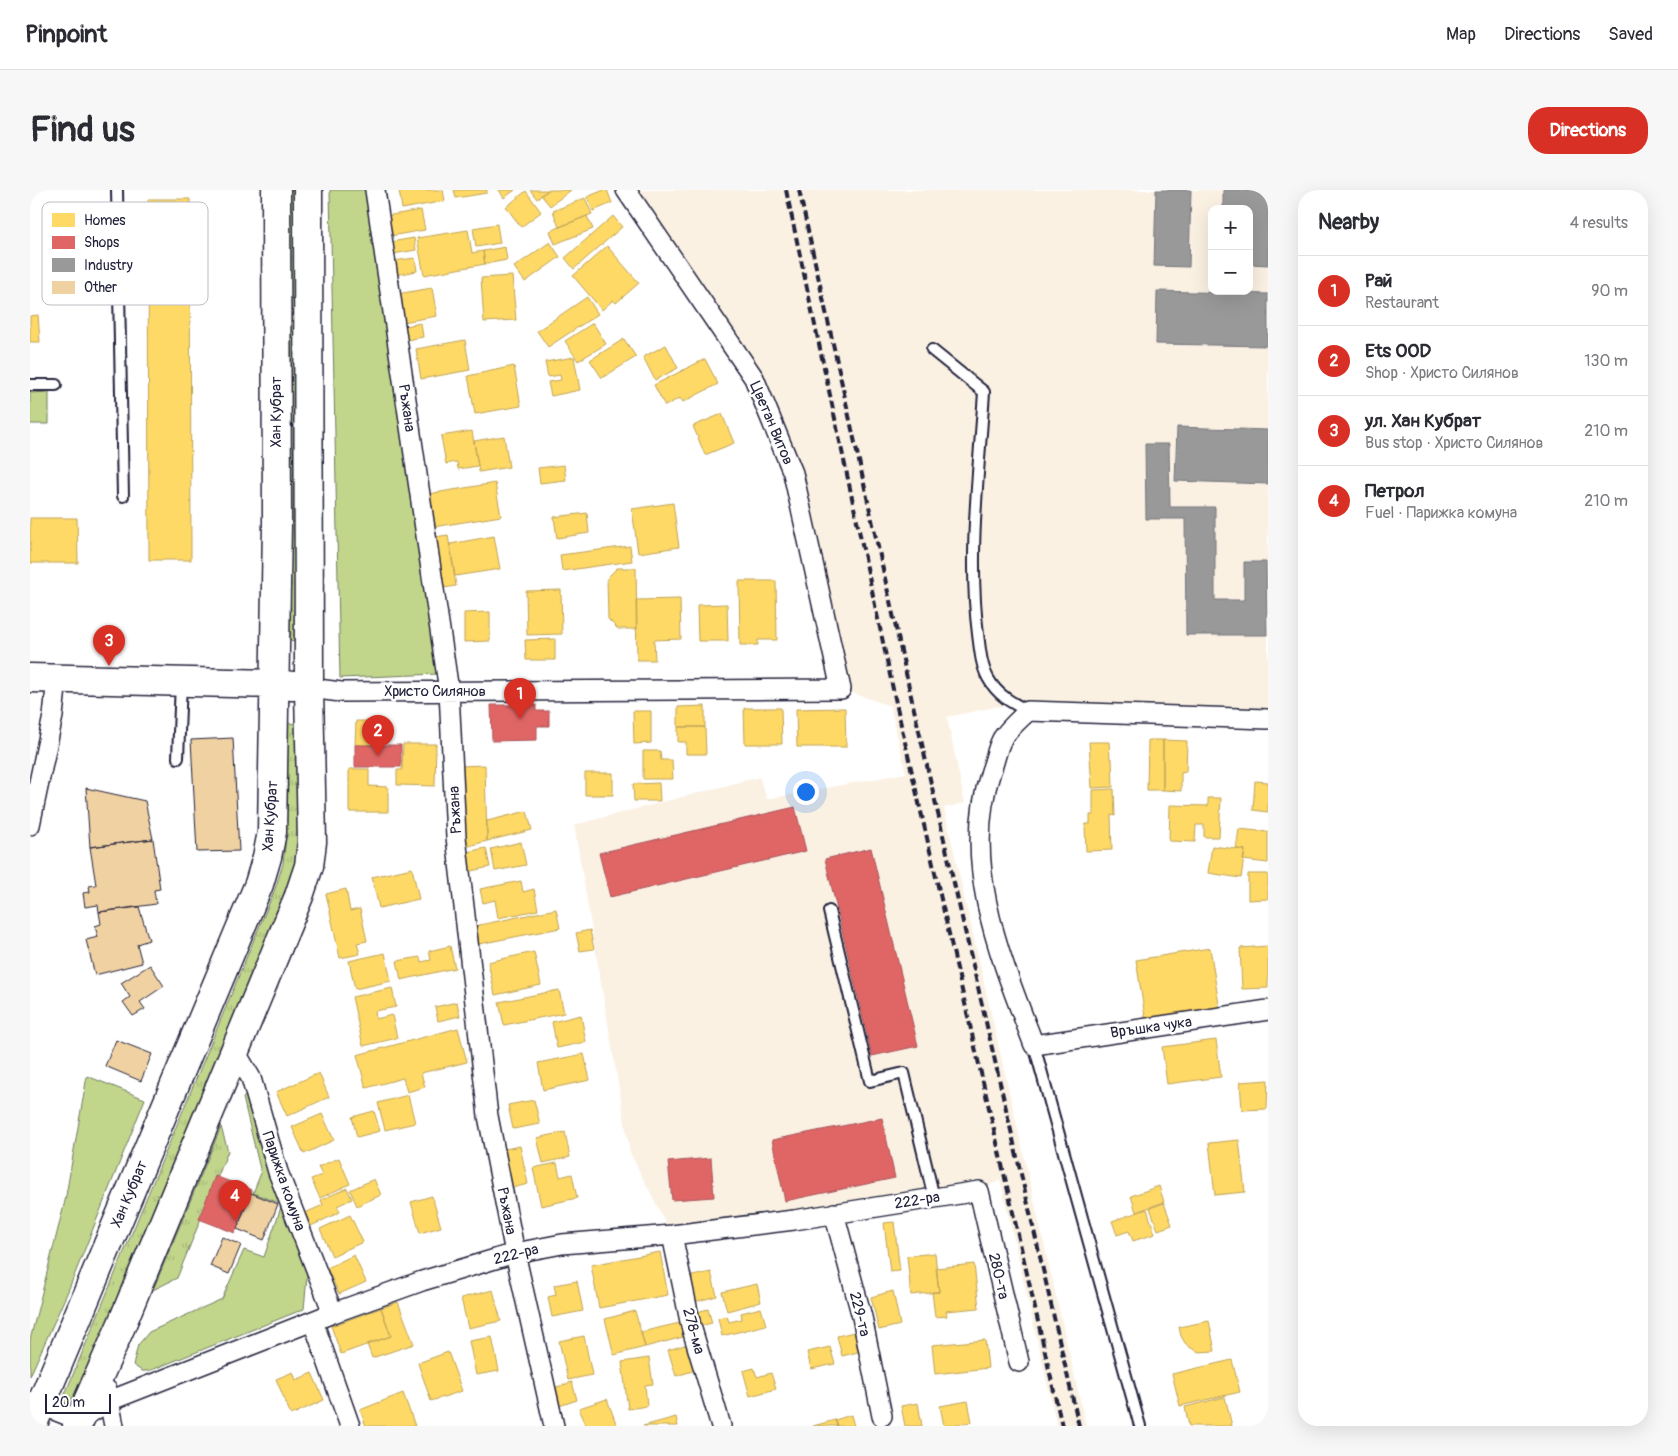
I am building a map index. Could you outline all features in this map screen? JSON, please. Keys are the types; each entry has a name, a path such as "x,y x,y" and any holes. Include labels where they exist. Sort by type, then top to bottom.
{"street":[{"name":"Хан Кубрат","path":"37,1416 259,884 268,858 272,832 277,524 276,190"},
{"path":"37,1416 78,1423 102,1370 235,1051 299,896 309,866 312,842 309,688 308,190"},
{"name":"Ръжана","path":"375,190 449,691 456,837 488,1116 515,1253 554,1426"},
{"name":"Цветан Витов","path":"626,190 754,378 793,473 841,689"},
{"name":"Христо Силянов","path":"30,678 274,684 341,692 841,689"},
{"path":"30,825 53,716 57,678"},
{"path":"1034,1045 1004,968 990,914 981,868 980,822 988,782 1002,740 1013,725 1028,711 1268,719"},
{"name":"Връшка чука","path":"1034,1045 1268,1010"},
{"name":"Парижка комуна","path":"235,1051 251,1078 278,1172 333,1313"},
{"name":"222-ра","path":"78,1423 109,1401 333,1313 422,1281 515,1253 562,1244 672,1235 979,1191"},
{"name":"280-та","path":"979,1191 1019,1362"},
{"name":"229-та","path":"834,1213 862,1317 882,1416"},
{"name":"278-ма","path":"672,1235 691,1326 722,1426"},
{"path":"313,1321 350,1426"},
{"path":"102,1370 114,1426"}],"lane":[{"path":"119,305 123,496"},
{"path":"932,350 984,392 976,525 974,608 981,658 988,678 1000,694 1013,704 1028,711"},
{"path":"30,386 56,385"},
{"path":"178,758 182,682"},
{"path":"829,911 870,1081 904,1073 934,1198"},
{"path":"1034,1045 1140,1426"}],"shaded area":[{"path":"626,190 1268,190 1268,716 1049,702 995,707 947,717 965,803 944,808 1086,1426 1057,1426 1000,1180 979,1191 672,1235 630,1153 574,825 759,777 767,799 906,773 890,706 841,689 793,473 754,378"}],"green space":[{"path":"287,190 298,190 295,641 293,642 289,638"},
{"path":"330,190 365,190 439,674 340,678"},
{"path":"49,392 49,424 30,424 30,393"},
{"path":"287,723 302,724 299,862 74,1410 60,1406 275,889 283,864 285,846"},
{"path":"87,1076 145,1099 68,1291 30,1376 30,1340 65,1201"},
{"path":"252,1088 308,1265 304,1309 149,1371 142,1371 133,1365 138,1345 149,1332 222,1299 244,1250 264,1257 282,1204 253,1193 261,1173 243,1098"},
{"path":"221,1127 228,1151 177,1278 153,1290"}],"building: Homes":[{"path":"399,190 443,190 445,201 402,209"},
{"path":"454,190 487,190 487,193 456,198"},
{"path":"499,190 515,190 504,198"},
{"path":"530,190 548,190 537,199"},
{"path":"548,190 571,190 550,206 541,195"},
{"path":"607,190 612,203 593,211 587,197"},
{"path":"526,191 541,212 521,227 506,207"},
{"path":"585,198 592,214 559,227 553,211"},
{"path":"148,199 190,199 190,202 148,202"},
{"path":"421,210 425,230 390,236 386,216"},
{"path":"587,216 593,229 555,244 550,231"},
{"path":"613,216 622,227 574,269 565,258"},
{"path":"497,224 500,243 476,247 473,228"},
{"path":"468,230 472,253 483,251 485,264 424,275 417,238"},
{"path":"414,238 416,250 393,254 391,242"},
{"path":"550,242 560,257 525,282 514,267"},
{"path":"607,246 639,283 616,303 613,300 602,310 573,276"},
{"path":"505,247 507,260 485,264 483,251"},
{"path":"415,258 417,271 396,275 393,261"},
{"path":"512,276 516,320 484,322 481,278"},
{"path":"432,288 437,316 403,322 397,294"},
{"path":"587,297 598,314 548,347 537,331"},
{"path":"148,305 190,305 191,560 149,560"},
{"path":"38,315 40,342 30,342 30,316"},
{"path":"421,323 423,337 407,340 405,326"},
{"path":"593,323 606,344 578,361 565,341"},
{"path":"624,339 636,357 602,378 590,360"},
{"path":"465,340 470,370 421,379 416,349"},
{"path":"666,345 678,368 655,380 643,357"},
{"path":"574,357 580,390 551,396 548,382 561,380 560,375 548,377 545,362"},
{"path":"705,359 718,384 683,402 680,398 665,406 654,385"},
{"path":"514,366 521,406 475,414 468,376"},
{"path":"722,414 734,443 705,455 693,426"},
{"path":"472,431 478,466 458,469 457,462 446,464 441,436"},
{"path":"504,436 509,467 479,472 474,441"},
{"path":"564,465 566,480 540,483 538,468"},
{"path":"495,483 501,516 427,528 422,495"},
{"path":"673,503 679,547 638,553 632,509"},
{"path":"587,513 589,533 557,538 554,517"},
{"path":"30,518 77,518 78,563 30,563"},
{"path":"448,535 456,586 437,589 428,538"},
{"path":"494,536 500,569 455,576 450,544"},
{"path":"630,546 632,561 562,571 560,555"},
{"path":"617,568 636,568 637,629 618,629 608,619 607,578"},
{"path":"739,581 776,581 777,640 758,640 758,645 740,645"},
{"path":"561,590 562,634 527,635 526,591"},
{"path":"680,599 681,639 654,640 655,660 637,660 636,600"},
{"path":"727,604 728,641 698,641 697,605"},
{"path":"490,612 490,641 464,642 464,613"},
{"path":"555,639 555,660 526,660 525,640"},
{"path":"705,706 705,727 678,727 678,707"},
{"path":"744,708 781,708 782,744 745,744"},
{"path":"845,708 846,747 797,747 796,709"},
{"path":"633,711 651,711 651,743 634,744"},
{"path":"356,721 381,721 381,745 355,745"},
{"path":"678,727 705,727 706,754 686,754 686,742 678,742"},
{"path":"1148,740 1163,740 1163,790 1147,790"},
{"path":"1163,740 1187,741 1186,772 1181,773 1181,791 1163,790"},
{"path":"1089,742 1109,742 1113,787 1092,788"},
{"path":"403,744 436,744 435,786 397,785 397,770 402,770"},
{"path":"643,751 660,751 661,760 672,760 673,779 643,779"},
{"path":"485,765 487,841 462,848 460,766"},
{"path":"349,769 369,769 369,786 388,787 388,812 349,812"},
{"path":"585,773 613,773 613,795 585,795"},
{"path":"1255,781 1268,782 1268,812 1253,810"},
{"path":"659,783 660,801 634,801 633,784"},
{"path":"1114,789 1115,816 1111,815 1112,850 1086,851 1085,824 1090,824 1090,815 1093,815 1093,790"},
{"path":"1208,798 1221,798 1219,837 1204,837 1204,825 1196,825 1195,842 1169,841 1170,805 1208,806"},
{"path":"527,811 532,830 487,841 487,821"},
{"path":"1239,829 1268,832 1268,863 1243,860 1245,850 1236,849"},
{"path":"521,842 526,865 495,871 491,849"},
{"path":"1212,846 1245,850 1241,878 1208,873"},
{"path":"486,848 490,867 466,872 462,853"},
{"path":"412,868 419,899 379,908 372,877"},
{"path":"1248,874 1268,874 1268,899 1248,900"},
{"path":"521,881 523,892 534,889 538,910 498,918 495,900 483,903 480,889"},
{"path":"346,889 350,911 360,909 367,941 357,943 360,954 340,958 326,894"},
{"path":"556,909 560,928 479,944 475,926"},
{"path":"590,930 594,949 580,951 576,933"},
{"path":"450,946 455,968 401,980 397,961 420,957 421,962 431,960 429,951"},
{"path":"1268,946 1268,988 1242,989 1240,948"},
{"path":"1210,948 1220,1011 1146,1023 1136,960"},
{"path":"534,952 541,985 495,995 488,962"},
{"path":"385,953 391,981 355,989 349,961"},
{"path":"392,988 396,1007 375,1011 376,1019 392,1015 397,1038 363,1046 352,997"},
{"path":"559,990 564,1013 504,1025 499,1002"},
{"path":"457,1002 460,1016 438,1021 435,1007"},
{"path":"581,1015 586,1042 557,1048 552,1022"},
{"path":"458,1028 467,1062 421,1073 425,1087 407,1092 403,1078 366,1088 357,1055"},
{"path":"1216,1040 1221,1077 1167,1084 1162,1047"},
{"path":"584,1054 590,1080 543,1090 538,1063"},
{"path":"319,1073 329,1097 287,1116 276,1092"},
{"path":"1268,1080 1267,1109 1242,1110 1240,1082"},
{"path":"408,1095 415,1123 385,1130 378,1103"},
{"path":"534,1100 540,1124 513,1129 508,1105"},
{"path":"374,1111 380,1131 357,1137 352,1117"},
{"path":"322,1114 334,1140 304,1154 292,1127"},
{"path":"565,1132 570,1157 543,1163 537,1138"},
{"path":"1239,1140 1245,1192 1215,1195 1209,1143"},
{"path":"520,1146 528,1184 508,1189 500,1150"},
{"path":"339,1158 350,1184 320,1198 311,1179 322,1175 318,1167"},
{"path":"557,1163 560,1177 572,1174 577,1198 541,1206 533,1168"},
{"path":"374,1179 381,1195 357,1206 350,1190"},
{"path":"1159,1186 1164,1202 1136,1212 1131,1196"},
{"path":"347,1188 352,1199 337,1206 340,1212 311,1226 305,1213 323,1205 321,1200"},
{"path":"432,1196 441,1227 420,1233 411,1202"},
{"path":"1164,1203 1172,1225 1158,1230 1150,1208"},
{"path":"1147,1209 1155,1234 1133,1241 1129,1231 1117,1235 1112,1221"},
{"path":"350,1215 363,1242 332,1256 320,1229"},
{"path":"894,1222 900,1271 890,1272 884,1223"},
{"path":"660,1252 668,1295 599,1308 591,1265"},
{"path":"935,1253 939,1292 911,1295 907,1256"},
{"path":"354,1255 366,1282 339,1294 327,1268"},
{"path":"974,1264 979,1308 946,1311 947,1316 935,1317 932,1292 939,1292 936,1268"},
{"path":"711,1272 717,1296 694,1302 688,1277"},
{"path":"577,1281 583,1311 552,1317 548,1297 556,1295 554,1285"},
{"path":"757,1284 761,1302 727,1311 722,1292"},
{"path":"493,1290 501,1321 468,1328 461,1298"},
{"path":"893,1291 900,1325 879,1330 871,1297"},
{"path":"398,1302 414,1344 372,1358 367,1344 391,1336 381,1308"},
{"path":"381,1308 391,1336 341,1354 331,1326"},
{"path":"761,1308 766,1325 722,1336 718,1318 727,1316 729,1322 742,1319 741,1313"},
{"path":"708,1309 712,1323 696,1327 693,1313"},
{"path":"635,1311 645,1347 614,1355 605,1319"},
{"path":"1209,1321 1215,1351 1199,1352 1185,1343 1179,1327"},
{"path":"684,1322 687,1336 645,1347 641,1332"},
{"path":"854,1332 858,1352 842,1356 837,1336"},
{"path":"584,1336 592,1375 568,1380 559,1341"},
{"path":"492,1337 499,1371 476,1375 469,1341"},
{"path":"985,1340 988,1368 935,1374 932,1345"},
{"path":"688,1344 696,1370 676,1376 668,1350"},
{"path":"830,1347 835,1364 811,1369 807,1352"},
{"path":"448,1352 462,1391 431,1401 418,1363"},
{"path":"649,1358 653,1384 645,1385 647,1406 628,1409 622,1362"},
{"path":"1232,1360 1240,1392 1180,1406 1172,1374"},
{"path":"754,1368 757,1377 771,1373 776,1389 750,1396 743,1371"},
{"path":"293,1372 296,1380 312,1373 324,1400 291,1415 276,1379"},
{"path":"572,1382 577,1400 559,1406 554,1388"},
{"path":"403,1393 415,1426 366,1426 360,1410"},
{"path":"1225,1397 1232,1426 1189,1426 1185,1407"},
{"path":"607,1399 617,1426 586,1426 579,1408"},
{"path":"968,1401 972,1422 944,1426 940,1406"},
{"path":"918,1403 922,1426 905,1426 901,1406"},
{"path":"851,1415 854,1426 837,1426 835,1420"},
{"path":"676,1417 678,1426 643,1426"},
{"path":"835,1420 837,1426 813,1426"}],"building: Shops":[{"path":"491,705 536,705 536,711 549,711 549,726 537,726 537,740 492,741"},
{"path":"355,745 401,745 401,767 355,767"},
{"path":"795,807 806,851 610,897 599,853"},
{"path":"871,848 918,1046 872,1056 825,859"},
{"path":"882,1118 895,1178 785,1201 772,1140"},
{"path":"711,1158 714,1197 672,1200 668,1162"},
{"path":"215,1176 252,1190 235,1233 199,1219"}],"building: Industry":[{"path":"1156,190 1191,190 1189,267 1154,266"},
{"path":"1223,190 1268,190 1268,265 1253,264 1253,205 1223,205"},
{"path":"1157,291 1208,292 1208,295 1268,294 1268,346 1156,344"},
{"path":"1177,427 1268,430 1268,484 1175,481"},
{"path":"1145,444 1169,444 1170,507 1215,507 1215,600 1244,600 1244,562 1266,562 1267,635 1186,635 1185,519 1146,519"}],"building: Other":[{"path":"233,738 239,851 197,852 191,740"},
{"path":"86,788 145,801 153,839 90,847"},
{"path":"153,839 160,889 154,890 156,904 99,912 98,905 85,907 83,893 90,892 89,886 96,885 90,847"},
{"path":"139,907 149,940 137,944 142,963 95,975 86,940 98,937 95,926 101,924 99,912"},
{"path":"150,965 164,986 140,1002 145,1009 133,1016 123,1002 130,997 121,983"},
{"path":"116,1040 152,1054 141,1081 105,1066"},
{"path":"251,1193 278,1204 264,1240 237,1229"},
{"path":"222,1237 241,1245 229,1274 210,1266"}],"railway":[{"path":"786,190 896,703 1062,1426"},
{"path":"799,190 913,705 1079,1426"}],"place":[{"name":"ул. Хан Кубрат","path":"109,666"},
{"name":"Рай","path":"520,719"},
{"name":"Ets OOD","path":"378,756"},
{"name":"Петрол","path":"235,1221"}]}
